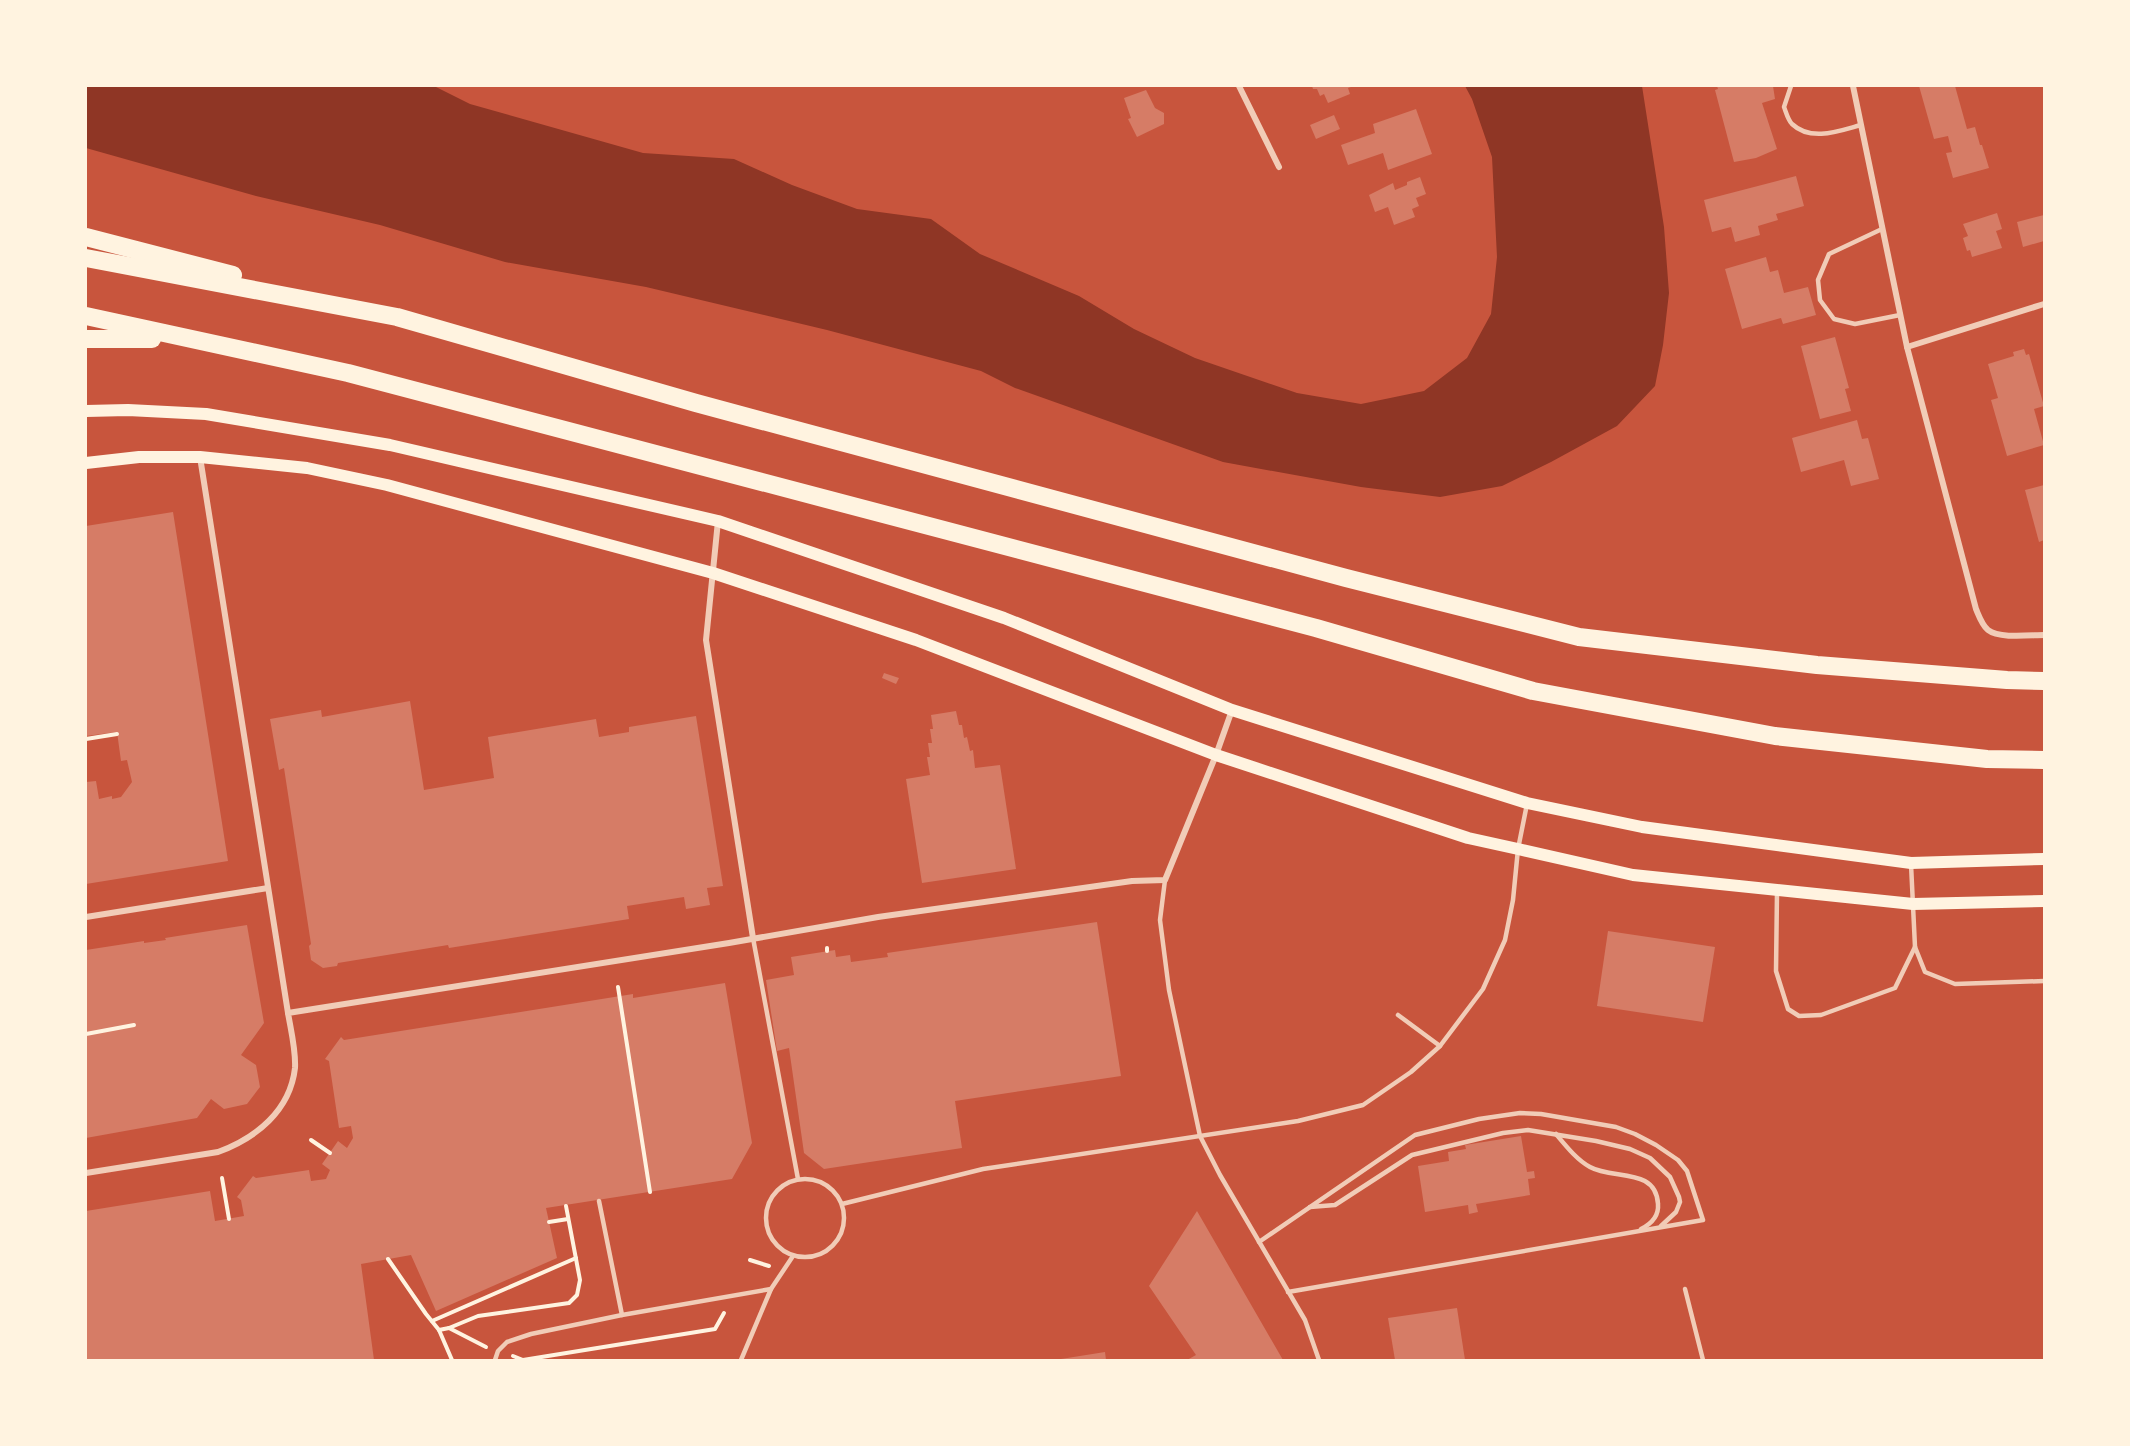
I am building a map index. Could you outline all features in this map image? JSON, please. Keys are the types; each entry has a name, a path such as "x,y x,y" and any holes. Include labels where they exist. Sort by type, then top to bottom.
{"highway":[{"path":"86,237 397,317 696,403 1346,578 1579,637 1817,665 2044,681"},
{"path":"86,258 397,317"},
{"path":"86,316 383,382 1316,628 1533,691 1775,736 1987,759 2044,760"},
{"path":"86,339 187,339"}],"main road":[{"path":"86,411 128,410 207,414 402,448 718,521 1004,618 1232,710 1527,803 1642,827 1911,863 2044,859"},
{"path":"86,463 139,457 200,457 307,468 387,485 713,573 916,640 1216,755 1468,838 1633,875 1913,904 2044,901"}],"street":[{"path":"1239,86 1279,167"},
{"path":"1852,86 1907,347 1972,597 1987,629 1999,634 2044,635"},
{"path":"1907,347 2044,304"},
{"path":"86,1173 218,1152 238,1144 255,1134 276,1113 285,1099 295,1069 294,1047 200,457"},
{"path":"718,521 706,640 753,938"},
{"path":"288,1013 878,917 1132,881 1165,880 1232,710"},
{"path":"86,918 268,888"}],"lane":[{"path":"1791,86 1784,107 1791,124 1808,134 1836,132 1860,125"},
{"path":"1882,229 1829,254 1818,280 1820,300 1834,319 1855,324 1900,315"},
{"path":"842,1204 983,1169 1298,1121 1363,1104 1412,1072 1440,1046 1483,989 1505,940 1514,900 1518,849 1527,803"},
{"path":"1911,863 1915,947 1925,972 1955,984 2044,981"},
{"path":"1165,880 1160,920 1169,990 1200,1136 1220,1175 1305,1320 1318,1360"},
{"path":"1777,890 1776,970 1788,1009 1799,1016 1821,1016 1895,988 1915,947"},
{"path":"753,938 798,1179"},
{"path":"1398,1015 1440,1046"},
{"path":"1259,1242 1415,1135 1508,1114 1530,1113 1624,1129 1656,1145 1678,1161 1690,1176 1703,1220 1288,1292"},
{"path":"1309,1207 1335,1205 1412,1155 1511,1131 1528,1130 1629,1149 1657,1164 1674,1184 1680,1203 1673,1216 1659,1227"},
{"path":"1555,1134 1591,1168 1641,1179 1652,1185 1658,1200 1656,1215 1646,1226 1635,1232"},
{"path":"798,1179 812,1179 824,1184 835,1192 842,1204 843,1229 838,1240 818,1256 806,1258 782,1251 773,1242 768,1231 765,1218 768,1204 775,1192 785,1184 798,1179"},
{"path":"599,1201 622,1315"},
{"path":"741,1360 771,1289 793,1256"},
{"path":"495,1360 498,1351 507,1342 531,1334 622,1315 771,1289"},
{"path":"1685,1289 1703,1360"}],"path":[{"path":"86,739 117,734"},
{"path":"618,987 650,1192"},
{"path":"86,1034 134,1025"},
{"path":"311,1140 330,1153"},
{"path":"222,1178 229,1219"},
{"path":"439,1330 478,1316 568,1303 577,1295 580,1280 566,1206"},
{"path":"549,1222 568,1219"},
{"path":"432,1321 576,1258"},
{"path":"388,1259 439,1330 452,1360"},
{"path":"523,1360 714,1329 718,1323"}],"shaded area":[{"path":"86,86 434,86 470,104 643,153 734,159 792,185 857,209 931,219 980,254 1079,296 1134,329 1195,358 1297,393 1361,404 1424,391 1467,358 1491,314 1497,257 1492,157 1472,99 1465,86 1642,86 1664,227 1669,293 1663,345 1655,386 1617,426 1502,486 1440,497 1361,487 1223,462 1015,388 981,371 827,330 646,287 505,262 380,225 256,196 86,148"}],"building":[{"path":"1312,86 1354,86 1348,88 1350,94 1328,103 1324,94 1320,96 1317,89 1313,89"},
{"path":"1717,86 1773,86 1775,99 1762,103 1777,149 1756,158 1734,162 1715,90 1718,89"},
{"path":"1919,86 1955,86 1967,129 1975,127 1989,168 1953,178 1946,153 1952,152 1948,136 1934,139"},
{"path":"1146,90 1155,108 1164,113 1164,124 1137,137 1128,119 1131,118 1124,98"},
{"path":"1416,109 1432,154 1388,170 1383,153 1348,165 1341,145 1375,133 1373,124"},
{"path":"1334,115 1340,129 1316,139 1310,125"},
{"path":"1796,176 1804,206 1776,214 1778,220 1758,226 1760,235 1735,242 1731,227 1712,232 1704,200"},
{"path":"1420,177 1426,194 1416,198 1419,206 1412,209 1415,217 1394,225 1388,207 1375,212 1369,195 1393,183 1395,190"},
{"path":"1997,213 2002,229 1996,231 2002,248 1972,257 1970,250 1967,251 1963,238 1968,236 1963,224"},
{"path":"2044,215 2044,241 2023,247 2017,222"},
{"path":"1766,257 1770,272 1778,270 1784,293 1808,287 1816,315 1783,324 1781,318 1742,329 1725,269"},
{"path":"1835,337 1849,388 1845,389 1851,411 1820,419 1801,346"},
{"path":"2024,349 2026,355 2029,354 2044,406 2034,409 2044,445 2007,456 1991,400 1998,398 1988,364 2014,356 2013,352"},
{"path":"1857,420 1862,439 1868,438 1879,479 1851,486 1844,460 1801,472 1792,438"},
{"path":"2044,485 2044,540 2039,542 2025,490"},
{"path":"173,512 228,861 86,884 86,782 96,781 99,799 112,796 112,799 121,797 132,782 127,760 121,761 117,732 86,736 86,526"},
{"path":"884,673 899,678 896,684 882,678"},
{"path":"410,701 424,790 494,778 488,737 596,719 599,737 629,732 629,727 696,716 723,886 707,888 710,905 686,909 684,897 627,906 629,919 449,948 448,945 338,963 337,966 323,968 311,960 309,946 311,944 284,768 279,770 270,719 321,710 322,717"},
{"path":"956,711 964,738 967,737 970,751 973,750 975,768 1000,765 1016,869 922,883 906,779 930,775 927,757 930,757 928,743 932,743 931,715"},
{"path":"1097,922 1121,1076 955,1101 962,1148 824,1169 804,1153 789,1048 777,1051 766,980 794,975 791,957 835,950 836,957 850,955 851,962 888,957 887,953"},
{"path":"247,925 264,1023 241,1055 256,1065 260,1087 247,1104 224,1109 211,1099 197,1118 86,1138 86,950 166,940 165,938"},
{"path":"1608,931 1715,947 1703,1022 1597,1006"},
{"path":"725,983 752,1143 732,1179 546,1208 557,1258 436,1311 411,1255 361,1264 374,1360 86,1360 86,1211 210,1191 215,1221 244,1216 241,1200 237,1197 253,1176 256,1178 309,1170 311,1181 326,1179 330,1170 322,1164 338,1141 347,1148 353,1138 351,1126 339,1128 329,1061 325,1059 341,1037 344,1040 633,994 633,998"},
{"path":"1521,1136 1527,1172 1534,1171 1535,1178 1528,1179 1530,1195 1476,1204 1478,1212 1469,1214 1468,1205 1425,1212 1418,1166 1449,1161 1448,1152 1466,1149 1465,1145"},
{"path":"1197,1211 1283,1360 1187,1360 1196,1355 1149,1286"},
{"path":"1457,1308 1465,1360 1395,1360 1388,1318"},
{"path":"1105,1352 1106,1360 1061,1360 1061,1359"}]}
